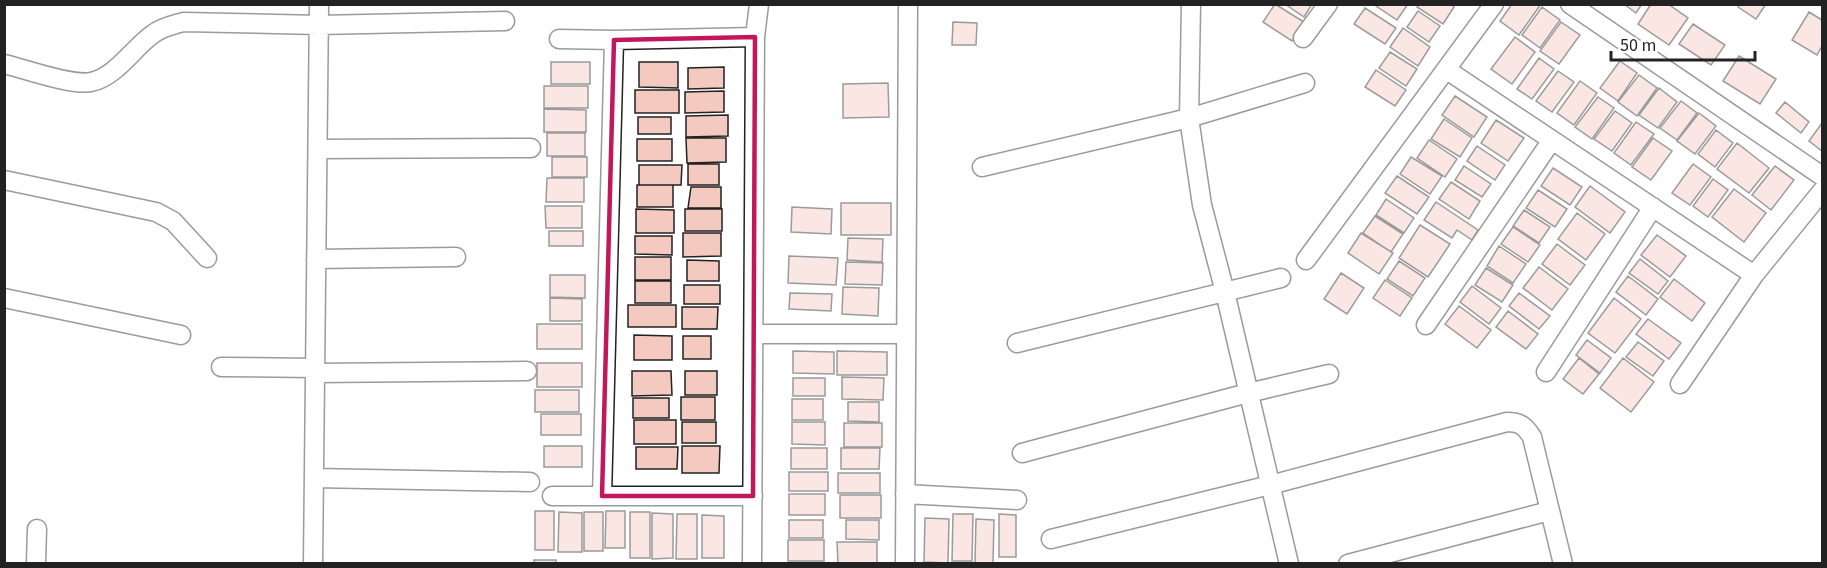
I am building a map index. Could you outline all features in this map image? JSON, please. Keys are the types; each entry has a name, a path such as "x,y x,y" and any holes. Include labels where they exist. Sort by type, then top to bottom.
{"street":[{"path":"313,564 319,4"},
{"path":"752,564 755,37 759,4"},
{"path":"905,564 908,4"},
{"path":"1303,38 1328,4"},
{"path":"1306,260 1494,4"},
{"path":"1570,4 1822,176"},
{"path":"1192,5 1189,118 1202,205 1225,292 1289,564"},
{"path":"4,64 78,83 91,82 106,76 154,33 183,22 319,25 505,21"},
{"path":"559,39 755,37"},
{"path":"602,496 614,40"},
{"path":"1447,70 1754,275"},
{"path":"982,167 1189,118 1305,83"},
{"path":"1426,325 1552,140"},
{"path":"318,149 531,148"},
{"path":"4,180 156,212 173,221 207,258"},
{"path":"1680,384 1754,275 1822,191"},
{"path":"1546,372 1653,207"},
{"path":"316,259 456,257"},
{"path":"1017,343 1281,278"},
{"path":"4,298 181,335"},
{"path":"754,334 906,334"},
{"path":"221,367 315,371 527,370"},
{"path":"1022,453 1329,374"},
{"path":"1051,539 1514,422 1526,428 1532,437 1563,564"},
{"path":"314,478 530,482"},
{"path":"905,494 1017,500"},
{"path":"552,496 753,496"},
{"path":"1348,564 1549,511"},
{"path":"36,564 37,529"}],"highlighted area":[{"path":"755,37 753,496 602,496 614,40"}],"building":[{"path":"1275,4 1304,22 1292,41 1263,22"},
{"path":"1285,4 1312,4 1304,17"},
{"path":"1373,4 1408,4 1397,20"},
{"path":"1419,4 1451,4 1454,7 1443,24 1417,7"},
{"path":"1512,4 1541,4 1519,35 1500,21"},
{"path":"1624,4 1642,4 1636,13"},
{"path":"1651,4 1668,4 1688,18 1669,45 1638,24"},
{"path":"1739,4 1766,4 1756,19 1738,7"},
{"path":"1542,7 1560,20 1540,48 1522,35"},
{"path":"1365,8 1396,28 1385,44 1354,24"},
{"path":"1418,11 1440,26 1429,42 1407,27"},
{"path":"1809,12 1822,20 1822,46 1817,55 1792,40"},
{"path":"953,22 977,23 976,45 952,45"},
{"path":"1561,22 1580,35 1559,64 1540,51"},
{"path":"1693,24 1725,45 1711,65 1679,44"},
{"path":"1403,28 1430,47 1418,66 1390,47"},
{"path":"1515,37 1535,52 1512,84 1491,69"},
{"path":"1390,52 1417,69 1406,86 1379,68"},
{"path":"1739,56 1776,79 1760,104 1723,81"},
{"path":"1539,58 1554,69 1532,99 1517,89"},
{"path":"1620,61 1637,73 1618,101 1600,88"},
{"path":"551,62 590,62 590,84 551,84"},
{"path":"639,62 678,62 678,88 639,87"},
{"path":"724,67 724,88 688,89 688,68"},
{"path":"1376,70 1406,90 1395,106 1365,87"},
{"path":"1558,71 1574,82 1552,112 1536,101"},
{"path":"1639,75 1657,88 1637,116 1618,102"},
{"path":"1580,81 1597,93 1574,125 1557,113"},
{"path":"888,83 889,117 843,118 843,84"},
{"path":"544,86 588,86 588,108 544,108"},
{"path":"1659,88 1677,102 1658,128 1639,115"},
{"path":"635,90 679,90 679,113 635,113"},
{"path":"724,91 724,112 685,113 685,92"},
{"path":"1455,96 1487,117 1474,137 1442,115"},
{"path":"1598,97 1614,108 1592,139 1575,127"},
{"path":"1681,101 1697,113 1677,140 1660,128"},
{"path":"1785,102 1809,122 1801,133 1776,113"},
{"path":"544,109 586,110 586,132 544,132"},
{"path":"1615,111 1632,123 1612,151 1594,139"},
{"path":"1699,113 1716,126 1695,154 1677,141"},
{"path":"728,115 728,136 686,137 686,116"},
{"path":"638,117 671,117 671,134 638,134"},
{"path":"1444,119 1472,138 1460,157 1431,139"},
{"path":"1496,120 1524,138 1508,161 1481,143"},
{"path":"1636,122 1654,134 1631,165 1614,153"},
{"path":"1822,123 1822,151 1809,141"},
{"path":"1716,130 1733,143 1715,167 1698,154"},
{"path":"547,133 585,133 585,156 547,156"},
{"path":"686,138 726,138 726,162 687,163"},
{"path":"1653,138 1672,151 1651,180 1632,167"},
{"path":"637,139 672,139 672,161 637,161"},
{"path":"1429,140 1457,159 1445,177 1417,158"},
{"path":"1737,143 1769,168 1749,193 1717,169"},
{"path":"1477,146 1505,165 1495,180 1467,161"},
{"path":"552,157 587,157 587,177 552,177"},
{"path":"1411,157 1442,176 1430,194 1400,174"},
{"path":"688,164 719,164 719,185 688,185"},
{"path":"1693,164 1711,177 1690,205 1672,193"},
{"path":"639,165 682,165 681,185 639,185"},
{"path":"1464,166 1491,184 1482,197 1455,180"},
{"path":"1775,166 1794,180 1771,210 1752,195"},
{"path":"1553,168 1582,187 1570,205 1541,186"},
{"path":"1397,176 1429,197 1417,214 1385,193"},
{"path":"547,178 584,178 584,202 546,202"},
{"path":"1713,179 1728,190 1708,217 1693,206"},
{"path":"1451,182 1480,201 1469,219 1439,199"},
{"path":"637,185 673,185 673,207 637,207"},
{"path":"1590,186 1625,212 1610,233 1575,207"},
{"path":"691,187 721,187 721,208 688,208"},
{"path":"1734,189 1766,213 1744,242 1712,217"},
{"path":"1538,190 1567,209 1555,227 1526,208"},
{"path":"1386,199 1414,218 1404,233 1376,215"},
{"path":"1436,202 1478,230 1472,240 1457,230 1452,238 1424,220"},
{"path":"841,203 891,203 891,235 841,235"},
{"path":"545,206 582,206 582,228 546,228"},
{"path":"792,207 832,209 831,234 791,232"},
{"path":"636,209 674,210 674,233 636,233"},
{"path":"685,209 722,209 722,231 685,231"},
{"path":"1524,210 1550,227 1539,243 1513,226"},
{"path":"1577,213 1605,234 1586,260 1558,239"},
{"path":"1375,216 1403,234 1391,252 1363,233"},
{"path":"1420,225 1450,244 1428,277 1399,258"},
{"path":"1513,227 1540,245 1528,262 1501,244"},
{"path":"549,231 583,231 583,246 549,246"},
{"path":"683,233 721,233 721,256 683,257"},
{"path":"1361,233 1393,253 1379,274 1348,253"},
{"path":"1657,235 1686,256 1670,277 1641,255"},
{"path":"635,236 672,236 672,255 635,254"},
{"path":"848,238 883,239 882,262 847,260"},
{"path":"1557,244 1585,265 1570,285 1542,264"},
{"path":"1499,246 1526,264 1513,283 1487,266"},
{"path":"789,256 838,258 836,285 788,283"},
{"path":"635,257 671,257 671,280 635,280"},
{"path":"1640,259 1668,281 1658,294 1629,273"},
{"path":"687,260 719,261 719,281 687,281"},
{"path":"1399,261 1425,278 1413,296 1387,279"},
{"path":"846,262 883,263 882,285 845,284"},
{"path":"1539,267 1568,289 1552,310 1523,288"},
{"path":"1486,268 1513,285 1502,302 1475,285"},
{"path":"1341,273 1364,288 1347,314 1324,299"},
{"path":"550,275 585,275 585,298 550,297"},
{"path":"1628,276 1658,299 1646,315 1616,292"},
{"path":"1674,279 1705,303 1692,321 1660,297"},
{"path":"1385,280 1412,298 1400,316 1373,298"},
{"path":"635,281 671,281 671,303 635,303"},
{"path":"684,285 720,285 720,304 684,304"},
{"path":"1472,286 1501,308 1489,324 1460,302"},
{"path":"843,287 879,288 878,316 842,314"},
{"path":"790,293 832,294 831,311 789,309"},
{"path":"1519,293 1550,316 1539,329 1509,306"},
{"path":"550,298 582,299 582,321 550,321"},
{"path":"1614,298 1641,319 1615,353 1588,333"},
{"path":"628,305 676,305 676,327 628,327"},
{"path":"1459,306 1491,330 1477,348 1445,324"},
{"path":"682,307 718,307 717,329 682,329"},
{"path":"1508,311 1538,334 1526,349 1496,327"},
{"path":"1648,319 1681,343 1669,359 1636,334"},
{"path":"537,324 582,324 582,349 537,349"},
{"path":"634,335 672,336 672,360 634,360"},
{"path":"683,336 711,336 711,359 683,359"},
{"path":"1587,340 1611,358 1600,373 1576,355"},
{"path":"1638,342 1664,361 1653,376 1626,357"},
{"path":"793,351 834,352 834,374 793,373"},
{"path":"837,351 887,352 887,375 837,375"},
{"path":"1579,358 1599,374 1583,394 1563,379"},
{"path":"1623,358 1654,382 1631,412 1600,388"},
{"path":"537,363 582,363 582,387 537,387"},
{"path":"632,371 671,371 672,395 632,396"},
{"path":"685,371 717,371 717,395 685,395"},
{"path":"842,377 884,378 883,400 842,399"},
{"path":"793,378 825,378 825,396 793,396"},
{"path":"535,390 579,390 579,412 535,412"},
{"path":"681,397 715,397 715,420 681,420"},
{"path":"633,398 669,398 669,418 633,418"},
{"path":"792,399 823,399 823,420 792,420"},
{"path":"848,402 879,402 879,422 848,421"},
{"path":"541,414 581,414 581,435 541,435"},
{"path":"634,420 676,420 676,444 634,444"},
{"path":"682,422 716,422 716,443 682,443"},
{"path":"792,422 825,422 825,445 792,444"},
{"path":"844,423 882,423 882,447 844,447"},
{"path":"544,446 582,446 582,467 544,467"},
{"path":"682,446 720,446 719,473 682,473"},
{"path":"636,447 678,447 677,469 636,469"},
{"path":"791,448 827,448 827,469 791,469"},
{"path":"841,448 880,448 879,469 841,469"},
{"path":"789,472 828,472 828,491 789,491"},
{"path":"838,473 880,473 880,493 838,493"},
{"path":"789,494 825,494 825,515 789,515"},
{"path":"840,495 881,495 881,518 840,518"},
{"path":"535,511 554,511 554,550 535,550"},
{"path":"606,511 625,511 625,548 605,548"},
{"path":"559,512 582,513 582,552 558,552"},
{"path":"584,512 603,512 603,551 584,551"},
{"path":"630,512 650,512 650,558 630,558"},
{"path":"652,513 673,514 673,558 652,559"},
{"path":"677,514 697,514 697,559 676,559"},
{"path":"953,514 973,514 972,561 952,561"},
{"path":"999,514 1016,515 1016,557 999,557"},
{"path":"702,515 724,516 724,558 702,558"},
{"path":"925,518 949,519 948,563 924,562"},
{"path":"976,519 994,520 993,563 975,563"},
{"path":"789,520 823,520 823,538 789,538"},
{"path":"846,520 879,520 879,540 846,539"},
{"path":"788,540 824,540 824,561 788,561"},
{"path":"837,542 877,542 877,563 838,563"},
{"path":"534,560 556,560 556,564 534,564"}]}
